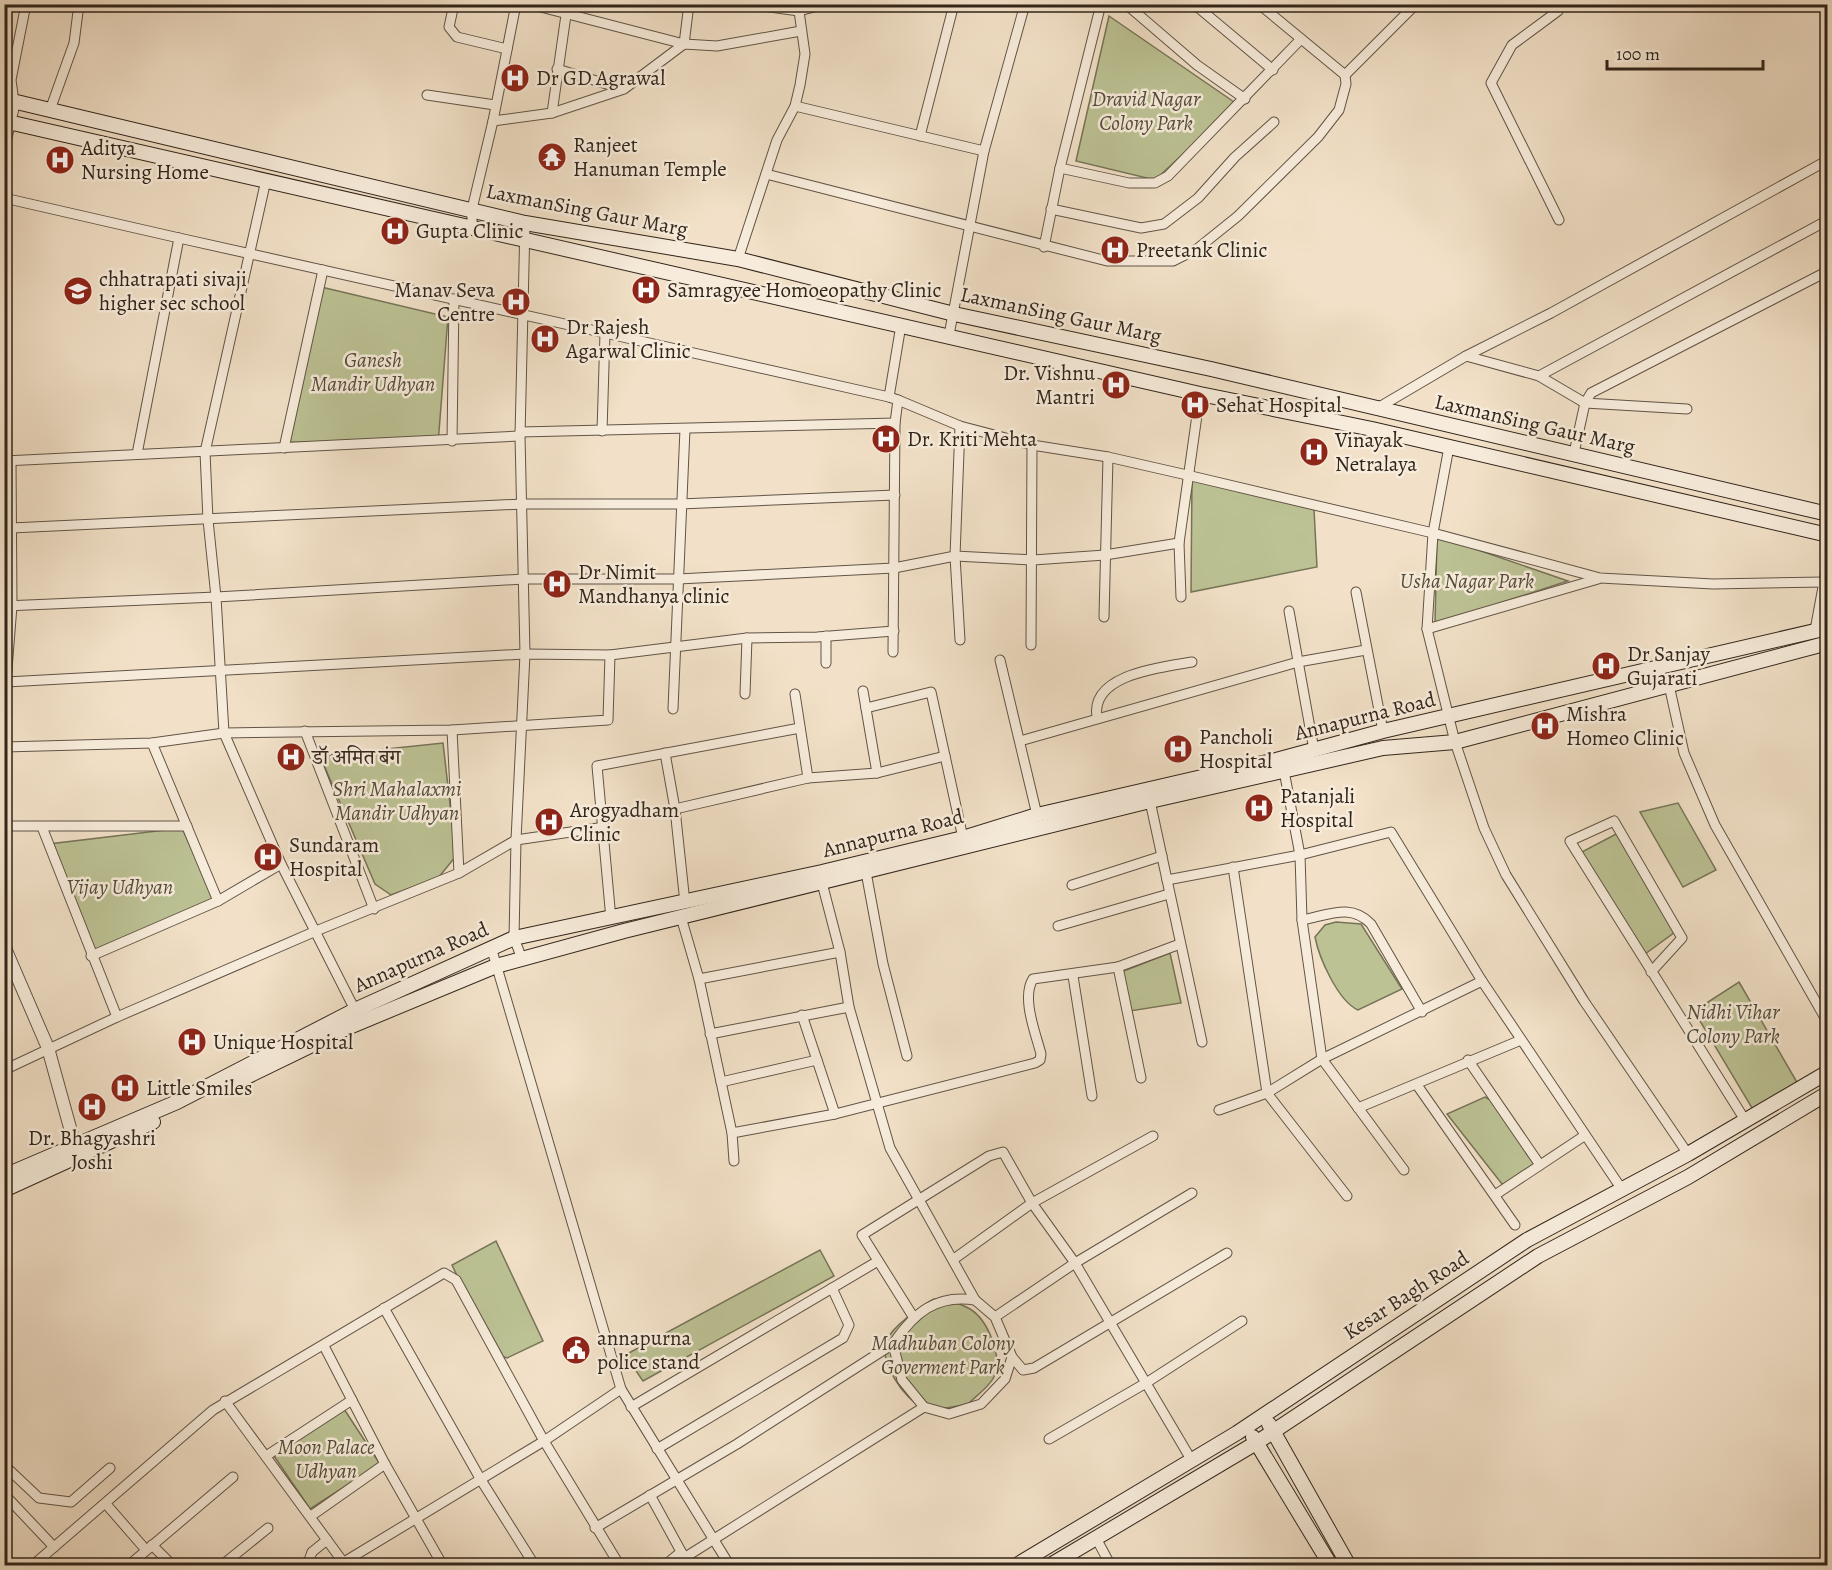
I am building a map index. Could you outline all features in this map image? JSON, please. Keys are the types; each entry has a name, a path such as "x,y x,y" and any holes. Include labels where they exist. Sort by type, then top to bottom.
{"main road":[{"name":"LaxmanSing Gaur Marg","path":"9,100 525,223 738,259 954,314 1211,369 1827,514"},
{"name":"LaxmanSing Gaur Marg","path":"7,122 472,226 1200,394 1372,429 1827,535"},
{"name":"Annapurna Road","path":"4,1190 76,1151 177,1102 355,1010 514,938 685,903 963,838 1037,815 1314,750 1383,731 1821,629"},
{"name":"Annapurna Road","path":"4,1176 76,1151 349,1027 496,966 681,917 1150,801 1383,747 1455,742 1827,643"},
{"name":"Kesar Bagh Road","path":"1015,1566 1192,1461 1527,1240 1623,1191 1827,1072"},
{"name":"Kesar Bagh Road","path":"1049,1566 1256,1443 1538,1256 1688,1177 1827,1093"},
{"path":"1263,1414 1350,1566"},
{"path":"1245,1426 1331,1566"}],"street":[{"path":"4,144 12,80 26,4"},
{"path":"50,110 74,43 79,4"},
{"path":"454,4 449,27 457,37 507,49"},
{"path":"472,226 472,209 493,121 516,4"},
{"path":"529,4 684,44 717,46 801,31"},
{"path":"493,121 552,113 624,89 684,44 689,4"},
{"path":"747,4 799,11 825,4"},
{"path":"920,136 954,4"},
{"path":"949,335 984,151 1025,4"},
{"path":"1044,247 1060,168 1101,4"},
{"path":"1126,4 1197,65 1245,99"},
{"path":"1194,4 1274,70"},
{"path":"766,174 1044,247 1107,261 1161,263 1173,261 1197,249 1238,216 1318,137 1340,110 1346,84 1345,75 1259,4"},
{"path":"1345,75 1416,4"},
{"path":"1559,220 1491,83 1512,45 1558,11 1562,4"},
{"path":"738,259 777,140 795,106 805,54 799,11"},
{"path":"552,113 566,15"},
{"path":"1060,168 1129,183 1155,183 1168,176 1274,70 1301,39"},
{"path":"557,69 624,89"},
{"path":"427,95 495,105"},
{"path":"795,106 984,151"},
{"path":"1052,209 1141,228 1164,224 1198,198 1235,157 1274,122"},
{"path":"1372,429 1376,409 1466,356 1551,313 1827,160"},
{"path":"266,180 205,452 224,733 280,864 355,1010"},
{"path":"4,198 894,399 960,426 1032,445 1108,457 1187,475 1433,533 1600,578 1713,584 1824,582"},
{"path":"1539,376 1827,220"},
{"path":"522,959 514,938 525,654 520,434 525,223"},
{"path":"137,454 179,238"},
{"path":"284,448 323,270"},
{"path":"1574,453 1585,403 1591,393 1827,271"},
{"path":"452,441 454,299"},
{"path":"893,652 894,399 901,325"},
{"path":"602,431 605,333"},
{"path":"1466,356 1539,376 1585,403 1687,410"},
{"path":"1181,597 1179,543 1200,394"},
{"path":"610,655 608,720 452,730 224,733 152,743 5,747 11,528 8,461 452,441 520,434 895,423"},
{"path":"960,426 955,556 960,640"},
{"path":"674,709 680,504 685,429"},
{"path":"1031,645 1032,445"},
{"path":"1449,447 1433,533 1427,628 1455,742 1484,828 1506,874 1584,1001 1688,1154"},
{"path":"1104,617 1108,457"},
{"path":"11,528 523,504 680,504 895,495"},
{"path":"8,606 216,597 524,579 678,579 894,568 955,556 1033,560 1105,555 1179,543"},
{"path":"1821,629 1827,560"},
{"path":"1427,628 1600,578"},
{"path":"1356,592 1383,731"},
{"path":"1289,611 1314,750"},
{"path":"6,682 525,654 610,655 675,645 747,638 894,631"},
{"path":"826,636 826,663"},
{"path":"746,694 747,638"},
{"path":"1020,741 1097,717 1298,662 1366,650"},
{"path":"1000,660 1037,815"},
{"path":"1097,717 1095,707 1098,699 1132,674 1192,662"},
{"path":"1669,685 1684,753 1715,825 1827,1023"},
{"path":"863,691 877,773"},
{"path":"866,708 931,692 963,838"},
{"path":"795,694 808,778"},
{"path":"612,919 605,828 597,766 800,728"},
{"path":"452,730 459,873"},
{"path":"305,731 374,909"},
{"path":"152,743 218,901"},
{"path":"665,753 675,809 685,903"},
{"path":"675,809 808,778 877,773 945,756"},
{"path":"1284,771 1300,855 1302,920 1322,1059 1404,1170"},
{"path":"1150,801 1202,1042"},
{"path":"1651,972 1682,938 1614,821 1570,841 1651,972 1745,1120"},
{"path":"4,826 188,826"},
{"path":"42,827 117,1017"},
{"path":"4,1070 117,1017 316,931 459,873 516,840 605,828"},
{"path":"1167,880 1300,855 1391,832 1482,981 1623,1191"},
{"path":"1072,885 1162,856"},
{"path":"91,956 218,901 280,864"},
{"path":"1233,867 1267,1093 1347,1196"},
{"path":"866,872 883,964 908,1056"},
{"path":"822,883 840,952 849,1007 890,1148 954,1258 975,1300 995,1317 1012,1357 1023,1370 1034,1368 1227,1253"},
{"path":"1058,926 1169,894"},
{"path":"1302,920 1352,911 1359,912 1371,924 1422,1012"},
{"path":"681,917 699,979 732,1133 734,1161"},
{"path":"732,1133 835,1114 875,1101 1035,1063 1040,1060 1041,1054 1028,986 1033,980 1041,977 1073,976 1118,967 1180,944"},
{"path":"4,946 48,1048 76,1151"},
{"path":"490,947 621,1389 730,1566"},
{"path":"699,979 840,952"},
{"path":"1118,967 1141,1078"},
{"path":"1073,976 1092,1096"},
{"path":"1219,1110 1267,1093 1322,1059 1482,981"},
{"path":"710,1034 849,1007"},
{"path":"801,1015 835,1114"},
{"path":"1358,1108 1417,1085 1468,1060 1521,1040"},
{"path":"721,1082 818,1060"},
{"path":"1468,1060 1540,1165"},
{"path":"1417,1085 1515,1226"},
{"path":"954,1258 1032,1203 1153,1136"},
{"path":"1495,1195 1584,1136"},
{"path":"914,1318 861,1235 997,1152 1003,1152 1032,1203 1075,1263 1192,1461"},
{"path":"995,1317 1075,1263 1192,1193"},
{"path":"631,1407 878,1261"},
{"path":"32,1566 106,1504 192,1426 225,1401 324,1346 438,1276 450,1275 461,1288 544,1441 620,1566"},
{"path":"657,1449 843,1338 849,1325 848,1319 832,1288"},
{"path":"595,1528 737,1444 893,1344 914,1318 930,1305 956,1297 975,1300"},
{"path":"384,1308 481,1480 535,1566"},
{"path":"1049,1439 1146,1383 1242,1321"},
{"path":"893,1344 902,1380 924,1407 949,1414 981,1404 1005,1380 1012,1357"},
{"path":"324,1346 385,1464 443,1566"},
{"path":"225,1401 345,1564 416,1517 544,1441 621,1389"},
{"path":"266,1456 352,1400"},
{"path":"664,1566 685,1558 924,1407"},
{"path":"311,1516 385,1464"},
{"path":"4,1465 39,1498 71,1502 110,1468"},
{"path":"128,1566 234,1477"},
{"path":"4,1494 54,1547"},
{"path":"650,1495 685,1558"},
{"path":"106,1504 149,1548 173,1566"},
{"path":"221,1566 268,1528"},
{"path":"1096,1538 1111,1566"},
{"path":"307,1566 312,1552 327,1539"}],"green space":[{"name":"Dravid Nagar Colony Park","path":"1109,16 1237,104 1155,180 1076,161"},
{"name":"Ganesh Mandir Udhyan","path":"317,286 448,317 438,444 290,442"},
{"path":"1192,479 1314,509 1317,567 1191,592"},
{"name":"Usha Nagar Park","path":"1437,536 1568,581 1435,624"},
{"name":"Shri Mahalaxmi Mandir Udhyan","path":"443,743 456,856 438,878 391,895 375,884 320,756"},
{"path":"1678,803 1716,870 1683,887 1640,812"},
{"name":"Vijay Udhyan","path":"182,828 216,902 91,956 49,844"},
{"path":"1618,833 1675,932 1641,957 1578,854"},
{"path":"1336,922 1361,924 1402,989 1358,1010 1343,998 1331,978 1315,937 1325,925"},
{"path":"1170,953 1181,1003 1130,1011 1121,972"},
{"name":"Nidhi Vihar Colony Park","path":"1739,982 1798,1084 1755,1113 1694,1011"},
{"path":"1485,1097 1496,1103 1537,1164 1507,1184 1502,1184 1447,1114"},
{"path":"496,1241 543,1341 507,1358 493,1353 452,1265"},
{"path":"820,1250 834,1276 643,1381 625,1355"},
{"name":"Madhuban Colony Goverment Park","path":"934,1299 957,1303 970,1309 983,1321 992,1340 997,1359 994,1377 986,1388 968,1404 933,1408 915,1403 901,1388 889,1369 885,1349 889,1335 907,1317"},
{"name":"Moon Palace Udhyan","path":"344,1409 380,1464 310,1509 272,1453"}],"place":[{"name":"Dr GD Agrawal","path":"515,78"},
{"name":"Ranjeet Hanuman Temple","path":"552,157"},
{"name":"Aditya Nursing Home","path":"60,160"},
{"name":"Gupta Clinic","path":"395,231"},
{"name":"Preetank Clinic","path":"1115,250"},
{"name":"Samragyee Homoeopathy Clinic","path":"646,290"},
{"name":"chhatrapati sivaji higher sec school","path":"78,291"},
{"name":"Manav Seva Centre","path":"516,302"},
{"name":"Dr Rajesh Agarwal Clinic","path":"545,339"},
{"name":"Dr. Vishnu Mantri","path":"1116,385"},
{"name":"Sehat Hospital","path":"1195,405"},
{"name":"Dr. Kriti Mehta","path":"886,439"},
{"name":"Vinayak Netralaya","path":"1314,452"},
{"name":"Dr Nimit Mandhanya clinic","path":"557,584"},
{"name":"Dr Sanjay Gujarati","path":"1606,666"},
{"name":"Mishra Homeo Clinic","path":"1545,726"},
{"name":"Pancholi Hospital","path":"1178,749"},
{"name":"डॉ अमित बंग","path":"291,757"},
{"name":"Patanjali Hospital","path":"1259,808"},
{"name":"Arogyadham Clinic","path":"549,822"},
{"name":"Sundaram Hospital","path":"268,857"},
{"name":"Unique Hospital","path":"192,1042"},
{"name":"Little Smiles","path":"125,1088"},
{"name":"Dr. Bhagyashri Joshi","path":"92,1107"},
{"name":"annapurna police stand","path":"576,1350"}]}
